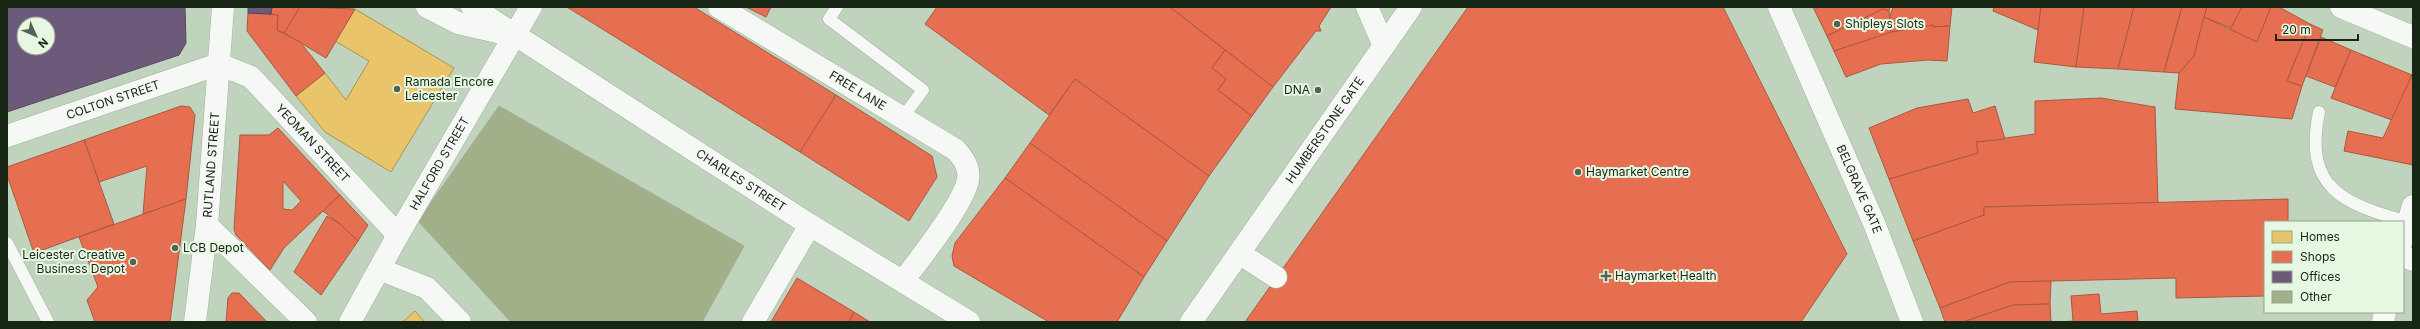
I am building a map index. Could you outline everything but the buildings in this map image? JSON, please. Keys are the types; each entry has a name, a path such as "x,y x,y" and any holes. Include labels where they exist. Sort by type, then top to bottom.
{"street":[{"name":"RUTLAND STREET","path":"195,322 207,225 223,7"},
{"name":"CHARLES STREET","path":"427,7 458,23 515,36"},
{"name":"CHARLES STREET","path":"472,7 810,225 969,322"},
{"name":"HALFORD STREET","path":"350,322 398,235 531,7"},
{"name":"FREE LANE","path":"719,7 956,150 966,163 968,179 965,192 930,246 903,281"},
{"path":"1367,7 1384,46"},
{"name":"HUMBERSTONE GATE","path":"1191,322 1411,7"},
{"name":"BELGRAVE GATE","path":"1779,7 1874,223 1912,322"},
{"path":"2341,7 2413,37"},
{"name":"COLTON STREET","path":"7,136 219,64"},
{"name":"YEOMAN STREET","path":"219,64 251,77 398,235"},
{"path":"207,225 306,322"},
{"path":"753,322 810,225"},
{"path":"1239,253 1276,277"},
{"path":"379,269 427,288 460,322"}],"lane":[{"path":"837,7 829,19 923,90 903,118"},
{"path":"2319,112 2315,130 2316,149 2319,168 2326,182 2340,196 2354,205 2408,222"},
{"path":"7,243 48,322"}],"place":[{"name":"Shipleys Slots","path":"1837,24"},
{"name":"Ramada Encore Leicester","path":"397,89"},
{"name":"DNA","path":"1318,90"},
{"name":"Haymarket Centre","path":"1578,172"},
{"name":"LCB Depot","path":"175,248"},
{"name":"Leicester Creative Business Depot","path":"133,262"},
{"name":"Haymarket Health","path":"1606,276"}]}
